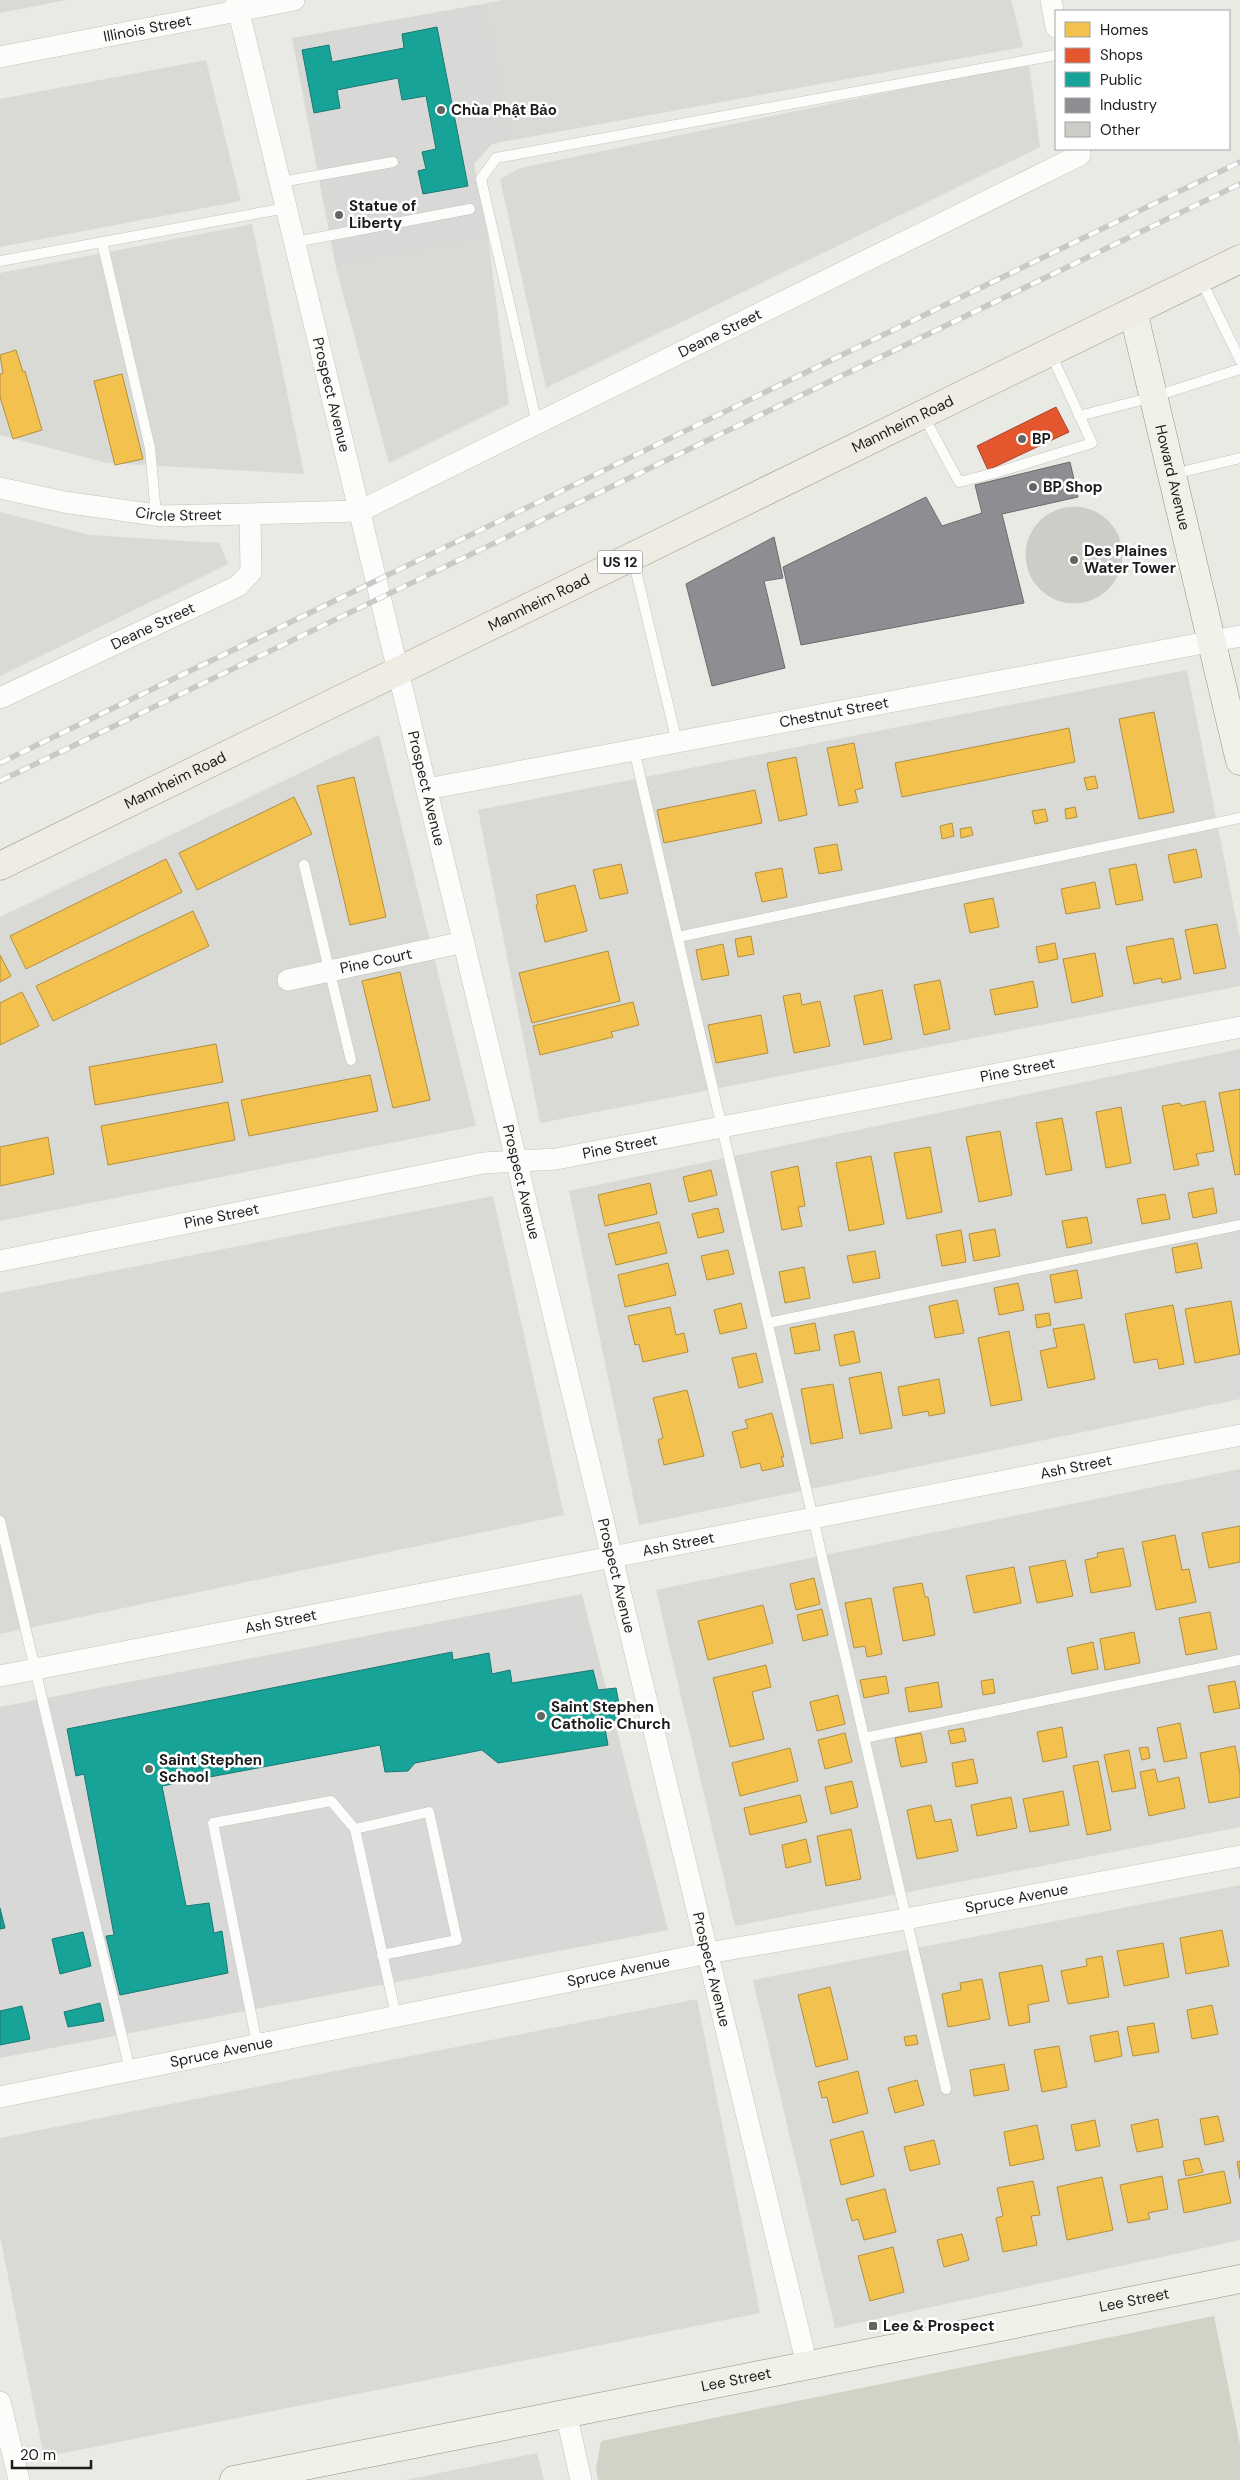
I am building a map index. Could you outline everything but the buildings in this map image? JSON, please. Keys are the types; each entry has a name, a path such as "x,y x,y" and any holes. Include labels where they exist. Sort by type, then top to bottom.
{"main road":[{"name":"Mannheim Road","path":"0,866 1240,259"},
{"name":"Howard Avenue","path":"1133,311 1240,761"},
{"name":"Lee Street","path":"234,2480 1240,2279"}],"street":[{"name":"Illinois Street","path":"0,57 237,5 294,0"},
{"path":"1051,0 1055,22"},
{"name":"Prospect Avenue","path":"237,5 807,2365"},
{"name":"Deane Street","path":"360,511 1080,152"},
{"name":"Circle Street","path":"0,488 64,502 156,515 250,516 360,511"},
{"name":"Deane Street","path":"0,698 238,586 251,572 250,516"},
{"name":"Chestnut Street","path":"427,789 1240,636"},
{"name":"Pine Court","path":"288,980 464,942"},
{"name":"Pine Street","path":"0,1261 483,1164 556,1159 1240,1027"},
{"name":"Ash Street","path":"0,1676 1240,1435"},
{"name":"Spruce Avenue","path":"0,2097 708,1954 1240,1856"},
{"path":"0,2402 19,2480"},
{"path":"566,2413 581,2480"}],"lane":[{"path":"537,424 481,179 496,158 1055,54"},
{"path":"281,182 393,162"},
{"path":"0,261 286,208"},
{"path":"295,242 470,209"},
{"path":"102,242 150,448 156,515"},
{"path":"1200,279 1240,360"},
{"path":"923,414 960,482 1092,443 1050,352"},
{"path":"1079,416 1153,397 1240,369"},
{"path":"1172,474 1240,458"},
{"path":"632,556 677,742"},
{"path":"634,750 946,2089"},
{"path":"678,937 1240,818"},
{"path":"304,865 351,1060"},
{"path":"768,1323 1240,1225"},
{"path":"0,1521 130,2070"},
{"path":"864,1738 1240,1660"},
{"path":"257,2044 213,1823 332,1801 355,1829 396,2016"},
{"path":"355,1829 429,1812 457,1940 382,1955"}],"shaded area":[{"path":"0,0 66,0 0,13"},
{"path":"503,0 1011,0 1023,47 513,140 488,3"},
{"path":"488,3 513,140 492,144 474,164 488,237 336,268 292,38"},
{"path":"206,60 241,201 0,247 0,99"},
{"path":"1029,63 1040,147 546,388 500,179 520,168"},
{"path":"252,224 304,474 107,463 0,435 0,273"},
{"path":"488,237 509,404 389,463 336,268"},
{"path":"0,512 90,535 219,543 228,564 0,676"},
{"path":"1187,670 1240,939 1240,986 540,1123 478,810"},
{"path":"379,735 476,1126 0,1221 0,917"},
{"path":"1240,1049 1240,1399 639,1525 569,1191"},
{"path":"493,1196 564,1515 0,1634 0,1293"},
{"path":"1240,1469 1240,1827 735,1926 656,1590"},
{"path":"582,1594 668,1930 0,2058 0,1707"},
{"path":"1240,1885 1240,2240 835,2328 753,1980"},
{"path":"697,1999 760,2313 44,2457 0,2236 0,2138"},
{"path":"1214,2316 1240,2444 1240,2480 598,2480 596,2468 601,2441"},
{"path":"537,2453 544,2480 406,2480"}],"railway":[{"path":"0,763 1240,162"},
{"path":"0,781 1240,184"}],"place":[{"name":"Chùa Phật Bảo","path":"441,110"},
{"name":"Statue of Liberty","path":"339,215"},
{"name":"BP","path":"1022,439"},
{"name":"BP Shop","path":"1033,487"},
{"name":"Des Plaines Water Tower","path":"1074,560"},
{"name":"Saint Stephen Catholic Church","path":"541,1716"},
{"name":"Saint Stephen School","path":"149,1769"},
{"name":"Lee & Prospect","path":"873,2326"}]}
